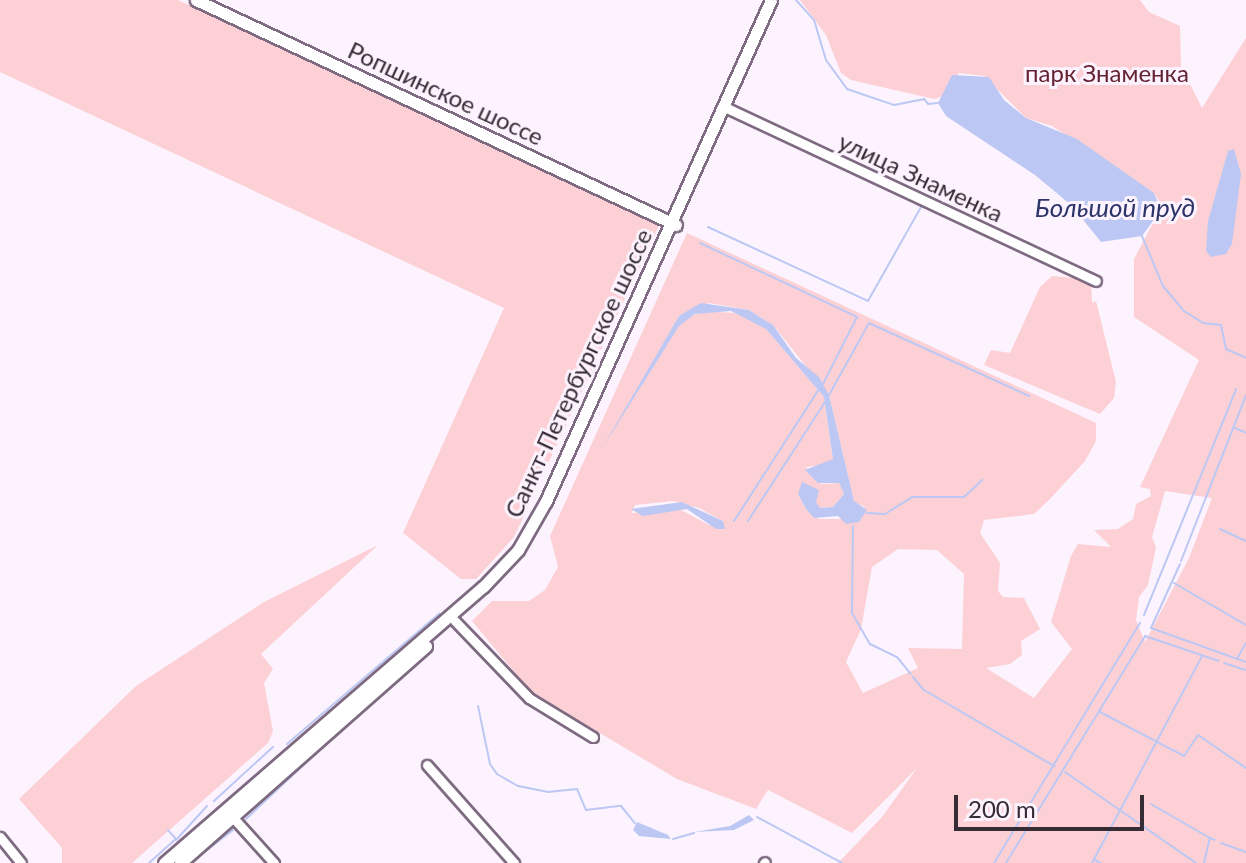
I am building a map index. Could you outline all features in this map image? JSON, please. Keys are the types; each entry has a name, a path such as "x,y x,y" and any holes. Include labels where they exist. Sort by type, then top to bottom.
{"main road":[{"name":"Ропшинское шоссе","path":"196,0 674,223"},
{"name":"Санкт-Петербургское шоссе","path":"164,863 229,813 455,621 502,579 537,531 774,1"},
{"name":"Санкт-Петербургское шоссе","path":"180,863 229,813 464,604 518,550 546,501 729,109 774,1"}],"street":[{"name":"улица Знаменка","path":"729,109 1096,281"},
{"path":"455,621 529,698 593,737"},
{"path":"427,765 514,863"},
{"path":"229,813 274,863"},
{"path":"0,837 21,863"}],"green space":[{"path":"0,0 178,0 660,223 514,537 476,579 461,579 403,533 504,308 0,72"},
{"name":"парк Знаменка","path":"800,0 1140,0 1149,12 1180,26 1181,66 1202,108 1246,38 1246,863 838,863 882,817 917,768 852,833 768,790 756,809 677,779 531,692 472,621 492,601 529,601 545,590 558,567 550,536 687,233 1096,423 1096,441 1085,461 1050,499 1034,514 984,520 980,533 1000,563 998,591 1003,597 1024,598 1040,629 1021,641 1022,655 1010,664 986,668 1034,698 1072,649 1051,622 1071,556 1078,544 1111,547 1094,530 1118,529 1133,519 1136,504 1151,496 1150,489 1140,487 1199,360 1134,317 1134,259 1162,206 1154,193 1052,126 1026,118 984,76 959,73 943,96 934,99 851,80 841,73 826,35","holes":["709,303 749,310 773,325 829,395 854,502 865,507 842,519 819,519 806,509 798,494 820,508 833,507 844,494 839,483 821,484 806,467 827,465 833,459 824,397 766,329 736,313 703,311 675,324 679,316","1165,491 1212,498 1189,558 1145,642 1136,620 1139,597 1148,585 1156,548 1152,537","673,501 699,508 723,521 709,525 679,509 632,513 635,505","898,549 937,550 964,574 962,649 908,648 918,668 863,693 846,662 861,629 872,567"]},
{"path":"1078,271 1091,276 1092,303 1096,301 1116,382 1114,398 1100,414 984,365 991,350 1010,353 1040,287 1052,276 1073,278"},
{"path":"378,545 261,654 273,669 264,683 273,731 268,743 132,863 62,863 62,848 19,799 136,686 264,602"}],"water":[{"name":"Большой пруд","path":"952,75 989,77 1004,100 1026,118 1077,139 1154,193 1161,210 1142,236 1101,242 1071,205 1035,175 946,116 938,103"},
{"path":"1234,149 1241,174 1232,244 1226,254 1211,257 1206,251 1208,221 1228,151"},
{"path":"701,303 749,310 773,325 796,358 819,377 829,395 854,501 867,510 859,522 846,524 838,516 814,518 806,509 798,494 802,482 819,490 816,502 820,508 833,507 844,494 839,483 818,483 805,470 833,459 824,397 766,329 731,311 695,314 679,326 601,450 679,316"},
{"path":"682,502 723,521 725,529 716,529 687,509 643,516 631,509"},
{"path":"749,815 754,820 734,830 694,832 730,826"},
{"path":"637,822 671,839 639,836 633,830"}],"waterway":[{"path":"796,0 814,20 826,60 847,89 894,105 924,99 928,104 938,103"},
{"path":"708,227 868,301 922,205"},
{"path":"1142,236 1163,286 1184,311 1203,323 1221,325 1226,349 1246,358"},
{"path":"700,243 857,317 823,384"},
{"path":"829,395 869,323 1029,396"},
{"path":"734,521 819,389"},
{"path":"1144,615 1236,389"},
{"path":"1181,561 1246,395"},
{"path":"748,521 825,402"},
{"path":"1235,428 1246,433"},
{"path":"867,513 885,514 912,497 964,497 982,480"},
{"path":"853,526 852,613 870,644 897,657 911,674"},
{"path":"1220,529 1246,541"},
{"path":"1180,564 1151,628 1246,662"},
{"path":"1174,583 1246,625"},
{"path":"287,744 440,613"},
{"path":"994,863 1140,623"},
{"path":"1006,863 1145,636 1219,661"},
{"path":"1237,659 1246,643"},
{"path":"1092,863 1202,656"},
{"path":"1224,663 1246,670"},
{"path":"403,674 411,666"},
{"path":"913,677 924,690 1054,766"},
{"path":"478,706 490,764 497,774 518,786 548,792 577,789 586,810 621,806 635,823"},
{"path":"246,819 363,709"},
{"path":"1100,712 1184,756 1198,735 1246,768"},
{"path":"214,801 273,747"},
{"path":"1065,772 1196,863"},
{"path":"1151,804 1210,838"},
{"path":"176,840 207,806"},
{"path":"757,817 842,863"},
{"path":"149,863 176,839 168,830"},
{"path":"190,863 233,830"},
{"path":"673,839 694,833"},
{"path":"1204,863 1210,838 1215,840"},
{"path":"1221,843 1246,852"},
{"path":"1095,860 1101,863"}]}
